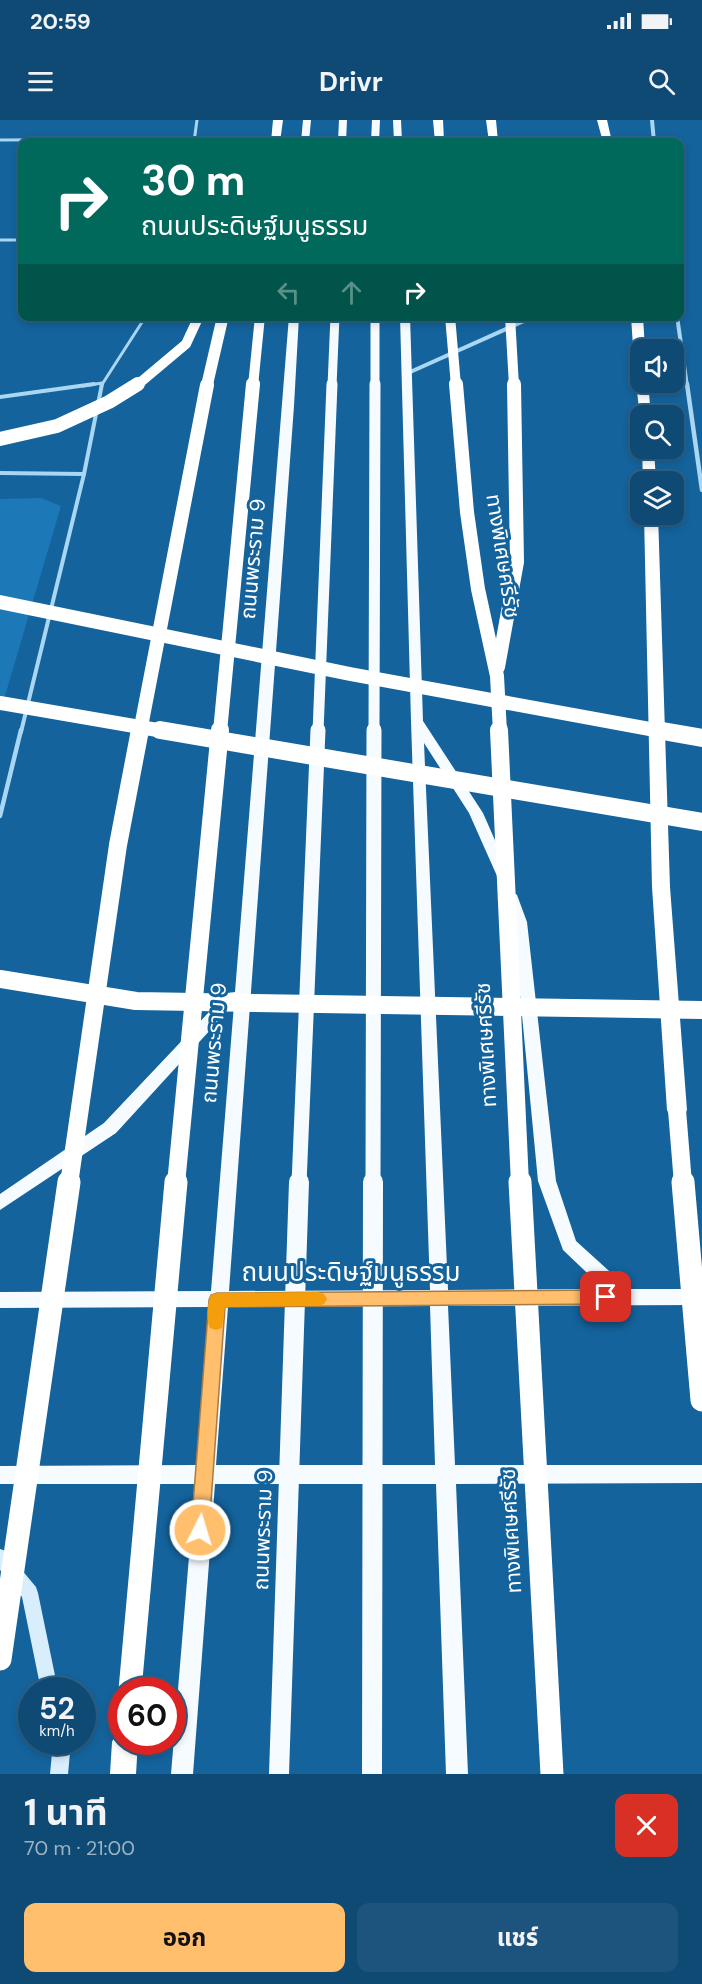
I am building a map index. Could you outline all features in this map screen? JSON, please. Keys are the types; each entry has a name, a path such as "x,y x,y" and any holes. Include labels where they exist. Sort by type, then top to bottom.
{"highway":[{"path":"276,138 278,120"},
{"path":"438,120 440,138"},
{"path":"491,120 493,138"},
{"path":"602,120 607,138"},
{"path":"0,439 57,426 109,402 140,383 186,344 197,321"},
{"path":"0,1659 118,845 207,385 222,321"},
{"path":"131,1677 157,1378 260,321"},
{"name":"ทางพิเศษศรีรัช","path":"450,321 467,512 478,589 497,676 522,1240 552,1774"},
{"path":"497,676 517,562 516,415 510,321"},
{"path":"636,321 638,339"},
{"path":"651,525 661,887 702,1400"},
{"path":"0,602 216,649 460,696 702,738"},
{"path":"0,703 702,822"},
{"path":"0,979 136,1001 702,1010"},
{"path":"123,1774 125,1755"}],"main road":[{"path":"305,138 307,120"},
{"path":"342,138 343,120"},
{"path":"375,138 376,120"},
{"path":"397,120 398,138"},
{"name":"ถนนพระราม 9","path":"182,1774 217,1300 289,406 294,321"},
{"name":"ถนนพระราม 9","path":"279,1774 300,1145 335,321"},
{"path":"372,1774 375,321"},
{"path":"405,321 417,721 457,1774"},
{"path":"417,721 476,813 499,861 520,922 547,1181 569,1245 625,1297"},
{"path":"0,1203 110,1128 243,985"},
{"name":"ถนนประดิษฐ์มนูธรรม","path":"0,1300 702,1297"},
{"path":"0,1475 702,1474"},
{"path":"0,1557 30,1593 47,1677"},
{"path":"59,1774 61,1755"}],"street":[{"path":"652,120 654,138"},
{"path":"408,373 524,321"},
{"path":"678,321 702,490"}],"lane":[{"path":"194,138 197,120"},
{"path":"0,140 18,140"},
{"path":"0,240 18,240"},
{"path":"0,816 84,474 102,383 143,321"},
{"path":"0,397 102,383"},
{"path":"0,473 84,474"}],"shaded area":[{"path":"41,498 61,506 0,713 0,499"}],"slow traffic":[{"path":"216,1323 217,1300 318,1299"}],"route":[{"path":"200,1530 217,1300 606,1297"}]}
